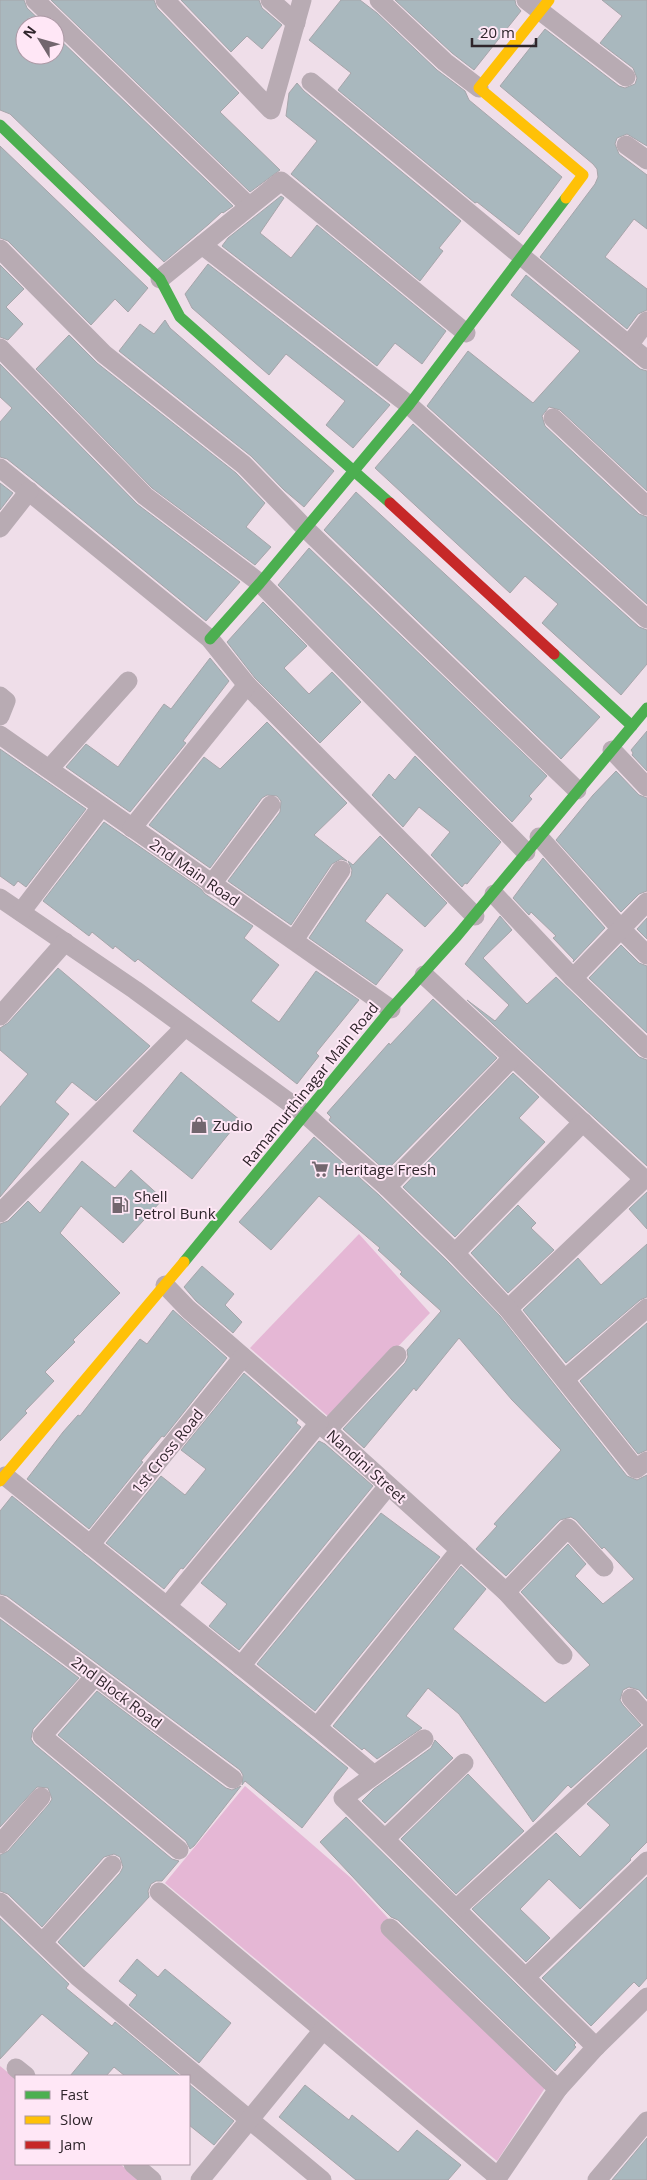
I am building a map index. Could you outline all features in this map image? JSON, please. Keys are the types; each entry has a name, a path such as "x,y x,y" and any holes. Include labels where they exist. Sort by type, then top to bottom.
{"street":[{"path":"35,0 248,206"},
{"path":"165,0 271,110 302,0"},
{"path":"270,0 296,23"},
{"path":"210,640 409,406 583,176 479,88 445,62 379,0"},
{"path":"479,88 538,4 626,77"},
{"path":"311,82 647,360"},
{"path":"0,125 160,279 180,317 355,470 632,726"},
{"path":"626,144 647,160"},
{"path":"160,279 281,181 466,332"},
{"path":"202,245 409,406 647,619"},
{"path":"0,249 104,354 244,465 306,529 577,790"},
{"path":"628,346 647,321"},
{"path":"0,348 145,496 260,583 526,852"},
{"path":"553,418 647,506"},
{"path":"0,468 210,640 247,685 475,916"},
{"path":"0,528 29,491"},
{"path":"49,769 128,681"},
{"path":"132,828 247,685"},
{"path":"0,696 6,701 0,716"},
{"name":"Ramamurthinagar Main Road","path":"2,1479 165,1285 391,1009 424,975 494,894 577,790 647,708"},
{"name":"2nd Main Road","path":"0,734 391,1009"},
{"path":"612,750 647,787"},
{"path":"211,884 271,805"},
{"path":"21,912 101,806"},
{"path":"539,837 621,929 647,955"},
{"path":"294,940 341,870"},
{"path":"494,894 573,978 647,1049"},
{"path":"0,898 65,942 305,1114 387,1187 455,1253 508,1309 636,1469 647,1461"},
{"path":"573,978 647,902"},
{"path":"0,1016 65,942"},
{"path":"424,975 644,1179 508,1309"},
{"path":"0,1212 185,1027"},
{"path":"387,1187 512,1058"},
{"path":"455,1253 583,1122"},
{"name":"Nandini Street","path":"165,1285 188,1309 323,1426 506,1592 563,1655"},
{"path":"564,1379 647,1308"},
{"path":"167,1606 323,1426 397,1355"},
{"name":"1st Cross Road","path":"90,1545 243,1357"},
{"path":"2,1479 167,1606 374,1775"},
{"path":"241,1666 388,1486"},
{"path":"506,1592 568,1528 604,1567"},
{"path":"317,1727 460,1550"},
{"name":"2nd Block Road","path":"0,1605 234,1779"},
{"path":"95,1676 42,1736 179,1850"},
{"path":"631,1698 647,1716"},
{"path":"456,1909 647,1734"},
{"path":"424,1739 343,1798 596,2047"},
{"path":"385,1839 464,1763"},
{"path":"0,1844 41,1797"},
{"path":"526,1977 647,1862"},
{"path":"43,1942 112,1865"},
{"path":"159,1892 497,2179 558,2089 596,2047 647,1997"},
{"path":"0,1902 78,1976 322,2180"},
{"path":"390,1928 558,2089"},
{"path":"200,2180 323,2030"},
{"path":"597,2180 647,2121"},
{"path":"134,2165 152,2180"}],"shaded area":[{"path":"359,1234 430,1313 330,1418 250,1348"},
{"path":"245,1786 351,1878 545,2088 497,2161 165,1883"},
{"path":"0,2066 15,2078 15,2165 121,2165 140,2180 0,2180"}],"building":[{"path":"0,0 24,0 27,8 34,15 15,15 15,65 65,65 65,45 233,206 222,212 164,262 10,114 0,110"},
{"path":"51,0 154,0 157,8 239,93 220,112 280,170 250,192"},
{"path":"181,0 259,0 262,8 282,25 262,49 247,36 231,52"},
{"path":"341,0 360,0 377,13 437,70 465,91 469,100 562,177 519,235 477,202 475,203 338,90 351,73 309,40"},
{"path":"395,0 515,0 516,5 521,11 474,70 452,53"},
{"path":"602,0 647,0 647,146 627,134 617,138 615,144 619,154 647,175 647,229 634,219 605,257 647,289 647,310 638,314 627,329 540,257 595,184 598,177 597,169 500,86 545,29 619,86 625,88 635,84 637,78 633,68 600,43 622,16"},
{"path":"297,83 304,91 461,221 439,248 443,251 420,281 291,174 317,141 286,116 289,93"},
{"path":"0,146 148,288 128,312 115,299 91,325 8,241 0,238"},
{"path":"281,196 284,198 260,233 291,258 317,225 446,331 422,364 395,343 377,366 222,246 228,238"},
{"path":"208,264 390,405 353,448 326,425 345,401 286,354 269,375 192,308 185,294"},
{"path":"0,265 24,289 6,307 23,324 8,340 0,337"},
{"path":"526,275 640,369 647,371 647,491 560,410 549,407 542,416 545,426 639,514 647,517 647,604 427,406 468,351 533,403 580,351 511,295"},
{"path":"165,320 170,328 334,471 304,507 284,490 251,456 119,351 140,324 154,334"},
{"path":"69,335 97,363 236,473 265,503 246,527 271,547 255,565 152,488 36,369"},
{"path":"0,364 137,504 240,582 206,621 36,482 7,459 0,457 0,422 12,408 0,397"},
{"path":"413,424 639,627 647,630 647,664 621,695 542,623 558,604 525,576 510,593 375,468"},
{"path":"0,483 13,493 0,510"},
{"path":"356,492 600,717 561,759 324,530"},
{"path":"309,548 547,776 529,796 532,799 512,822 278,585"},
{"path":"263,602 307,646 284,668 309,694 332,672 361,702 320,743 255,678 227,642"},
{"path":"210,658 229,681 183,741 186,743 130,812 66,767 86,744 118,767 164,704 171,709"},
{"path":"267,722 347,803 314,835 347,861 341,859 332,864 291,925 228,881 280,812 281,801 277,796 267,795 262,798 210,868 149,825 204,757 220,769"},
{"path":"647,731 647,771 632,755 631,750"},
{"path":"0,749 86,809 26,887 18,881 14,886 0,876"},
{"path":"415,756 501,842 467,884 465,883 462,887 431,855 450,832 419,807 403,827 372,795 389,774 395,780"},
{"path":"616,771 639,795 647,798 647,891 639,894 621,912 556,840 593,795"},
{"path":"104,822 253,926 244,938 279,965 251,1001 279,1022 316,971 359,1000 316,1053 319,1056 297,1084 138,959 135,962 115,946 113,949 92,932 89,936 43,901"},
{"path":"380,836 447,903 425,927 387,893 365,921 403,950 376,985 309,938 351,876 352,870 348,861 353,865"},
{"path":"543,858 605,928 573,962 574,960 553,938 556,936 531,912 529,915 513,898"},
{"path":"500,916 512,930 483,958 527,1004 556,977 639,1057 647,1060 647,1166 467,1000 495,1021 509,1005 465,964"},
{"path":"647,918 647,939 637,929"},
{"path":"621,945 639,963 647,966 647,1033 589,978"},
{"path":"58,968 150,1046 96,1101 72,1082 55,1102 69,1114 0,1197 0,1107 28,1074 0,1050 0,1028 8,1023"},
{"path":"433,999 497,1058 386,1171 329,1120 331,1117 327,1113 389,1043 390,1045"},
{"path":"181,1072 240,1120 192,1179 133,1131"},
{"path":"513,1073 539,1097 519,1118 545,1142 455,1237 403,1187"},
{"path":"314,1137 379,1195 500,1316 627,1476 637,1480 647,1475 647,1699 639,1690 629,1687 623,1690 620,1700 641,1725 571,1788 568,1785 533,1822 459,1714 428,1688 406,1716 422,1728 377,1759 364,1748 362,1750 333,1726 461,1566 486,1589 453,1629 545,1703 590,1665 521,1592 568,1544 586,1564 575,1576 603,1604 634,1579 604,1547 602,1549 576,1520 571,1517 560,1520 506,1576 476,1549 497,1526 494,1524 561,1450 512,1400 459,1338 416,1391 414,1388 364,1448 343,1429 405,1363 408,1357 407,1350 441,1311 400,1274 402,1272 378,1250 380,1248 319,1196 271,1250 239,1222"},
{"path":"82,1161 115,1188 131,1170 163,1199 123,1243 81,1206 60,1233 120,1293 73,1340 75,1342 45,1372 54,1381 0,1441 0,1224 8,1221 28,1201 40,1213"},
{"path":"647,1192 647,1229 629,1209"},
{"path":"518,1205 536,1223 531,1228 554,1250 508,1293 471,1253"},
{"path":"647,1244 647,1297 640,1300 566,1363 523,1310 578,1258 601,1285"},
{"path":"202,1266 234,1294 225,1305 242,1322 233,1333 196,1301 184,1287"},
{"path":"173,1310 227,1358 164,1437 162,1436 141,1461 143,1462 89,1529 27,1479 63,1432 78,1415 80,1416 140,1339 147,1344"},
{"path":"647,1323 647,1450 638,1454 580,1381"},
{"path":"244,1373 298,1420 296,1423 301,1427 183,1569 181,1568 164,1589 106,1543 161,1476 185,1495 206,1469 181,1450"},
{"path":"319,1441 325,1444 373,1486 239,1650 209,1626 227,1604 201,1583"},
{"path":"12,1496 348,1768 302,1828 245,1781 242,1785 243,1775 240,1770 7,1596 0,1594 0,1511"},
{"path":"381,1513 440,1557 315,1711 257,1664"},
{"path":"0,1619 79,1678 33,1729 31,1739 34,1744 172,1859 179,1861 162,1881 156,1881 151,1884 148,1891 149,1897 84,1967 58,1942 120,1873 123,1867 120,1857 114,1854 104,1857 42,1927 8,1894 0,1891 0,1855 8,1851 52,1799 48,1788 37,1787 0,1827"},
{"path":"97,1691 226,1788 232,1790 241,1786 190,1849 186,1841 58,1735"},
{"path":"435,1740 453,1758 385,1823 362,1801 374,1789 431,1748"},
{"path":"647,1749 647,1842 580,1909 549,1879 520,1909 550,1938 526,1962 472,1909 556,1833 580,1857 610,1825 587,1804"},
{"path":"468,1774 524,1831 456,1894 401,1839"},
{"path":"346,1817 576,2043 574,2045 576,2047 555,2071 398,1920 391,1917 320,1842"},
{"path":"647,1877 647,1978 639,1987 634,1982 591,2026 542,1978"},
{"path":"0,1918 69,1984 66,1988 112,2026 115,2022 179,2075 124,2075 114,2067 107,2075 71,2075 89,2053 42,2014 0,2059"},
{"path":"137,1959 158,1977 165,1969 231,2023 199,2063 129,2005 137,1995 119,1981"},
{"path":"190,2085 234,2121 214,2145 190,2126"},
{"path":"305,2085 349,2120 352,2115 398,2152 417,2130 461,2165 448,2180 356,2180 279,2117"},
{"path":"647,2138 647,2180 612,2180"}],"traffic: fast":[{"path":"0,125 160,279 180,317 390,503"},
{"path":"210,639 260,583 409,405 566,198"},
{"path":"554,654 632,726"},
{"path":"184,1262 391,1009 457,936 647,708"}],"traffic: slow":[{"path":"549,0 479,88 583,175 566,198"},
{"path":"0,1481 184,1262"}],"traffic: jam":[{"path":"390,503 554,654"}],"place":[{"name":"Zudio","path":"199,1125"},
{"name":"Heritage Fresh","path":"320,1169"},
{"name":"Shell Petrol Bunk","path":"120,1205"}]}
